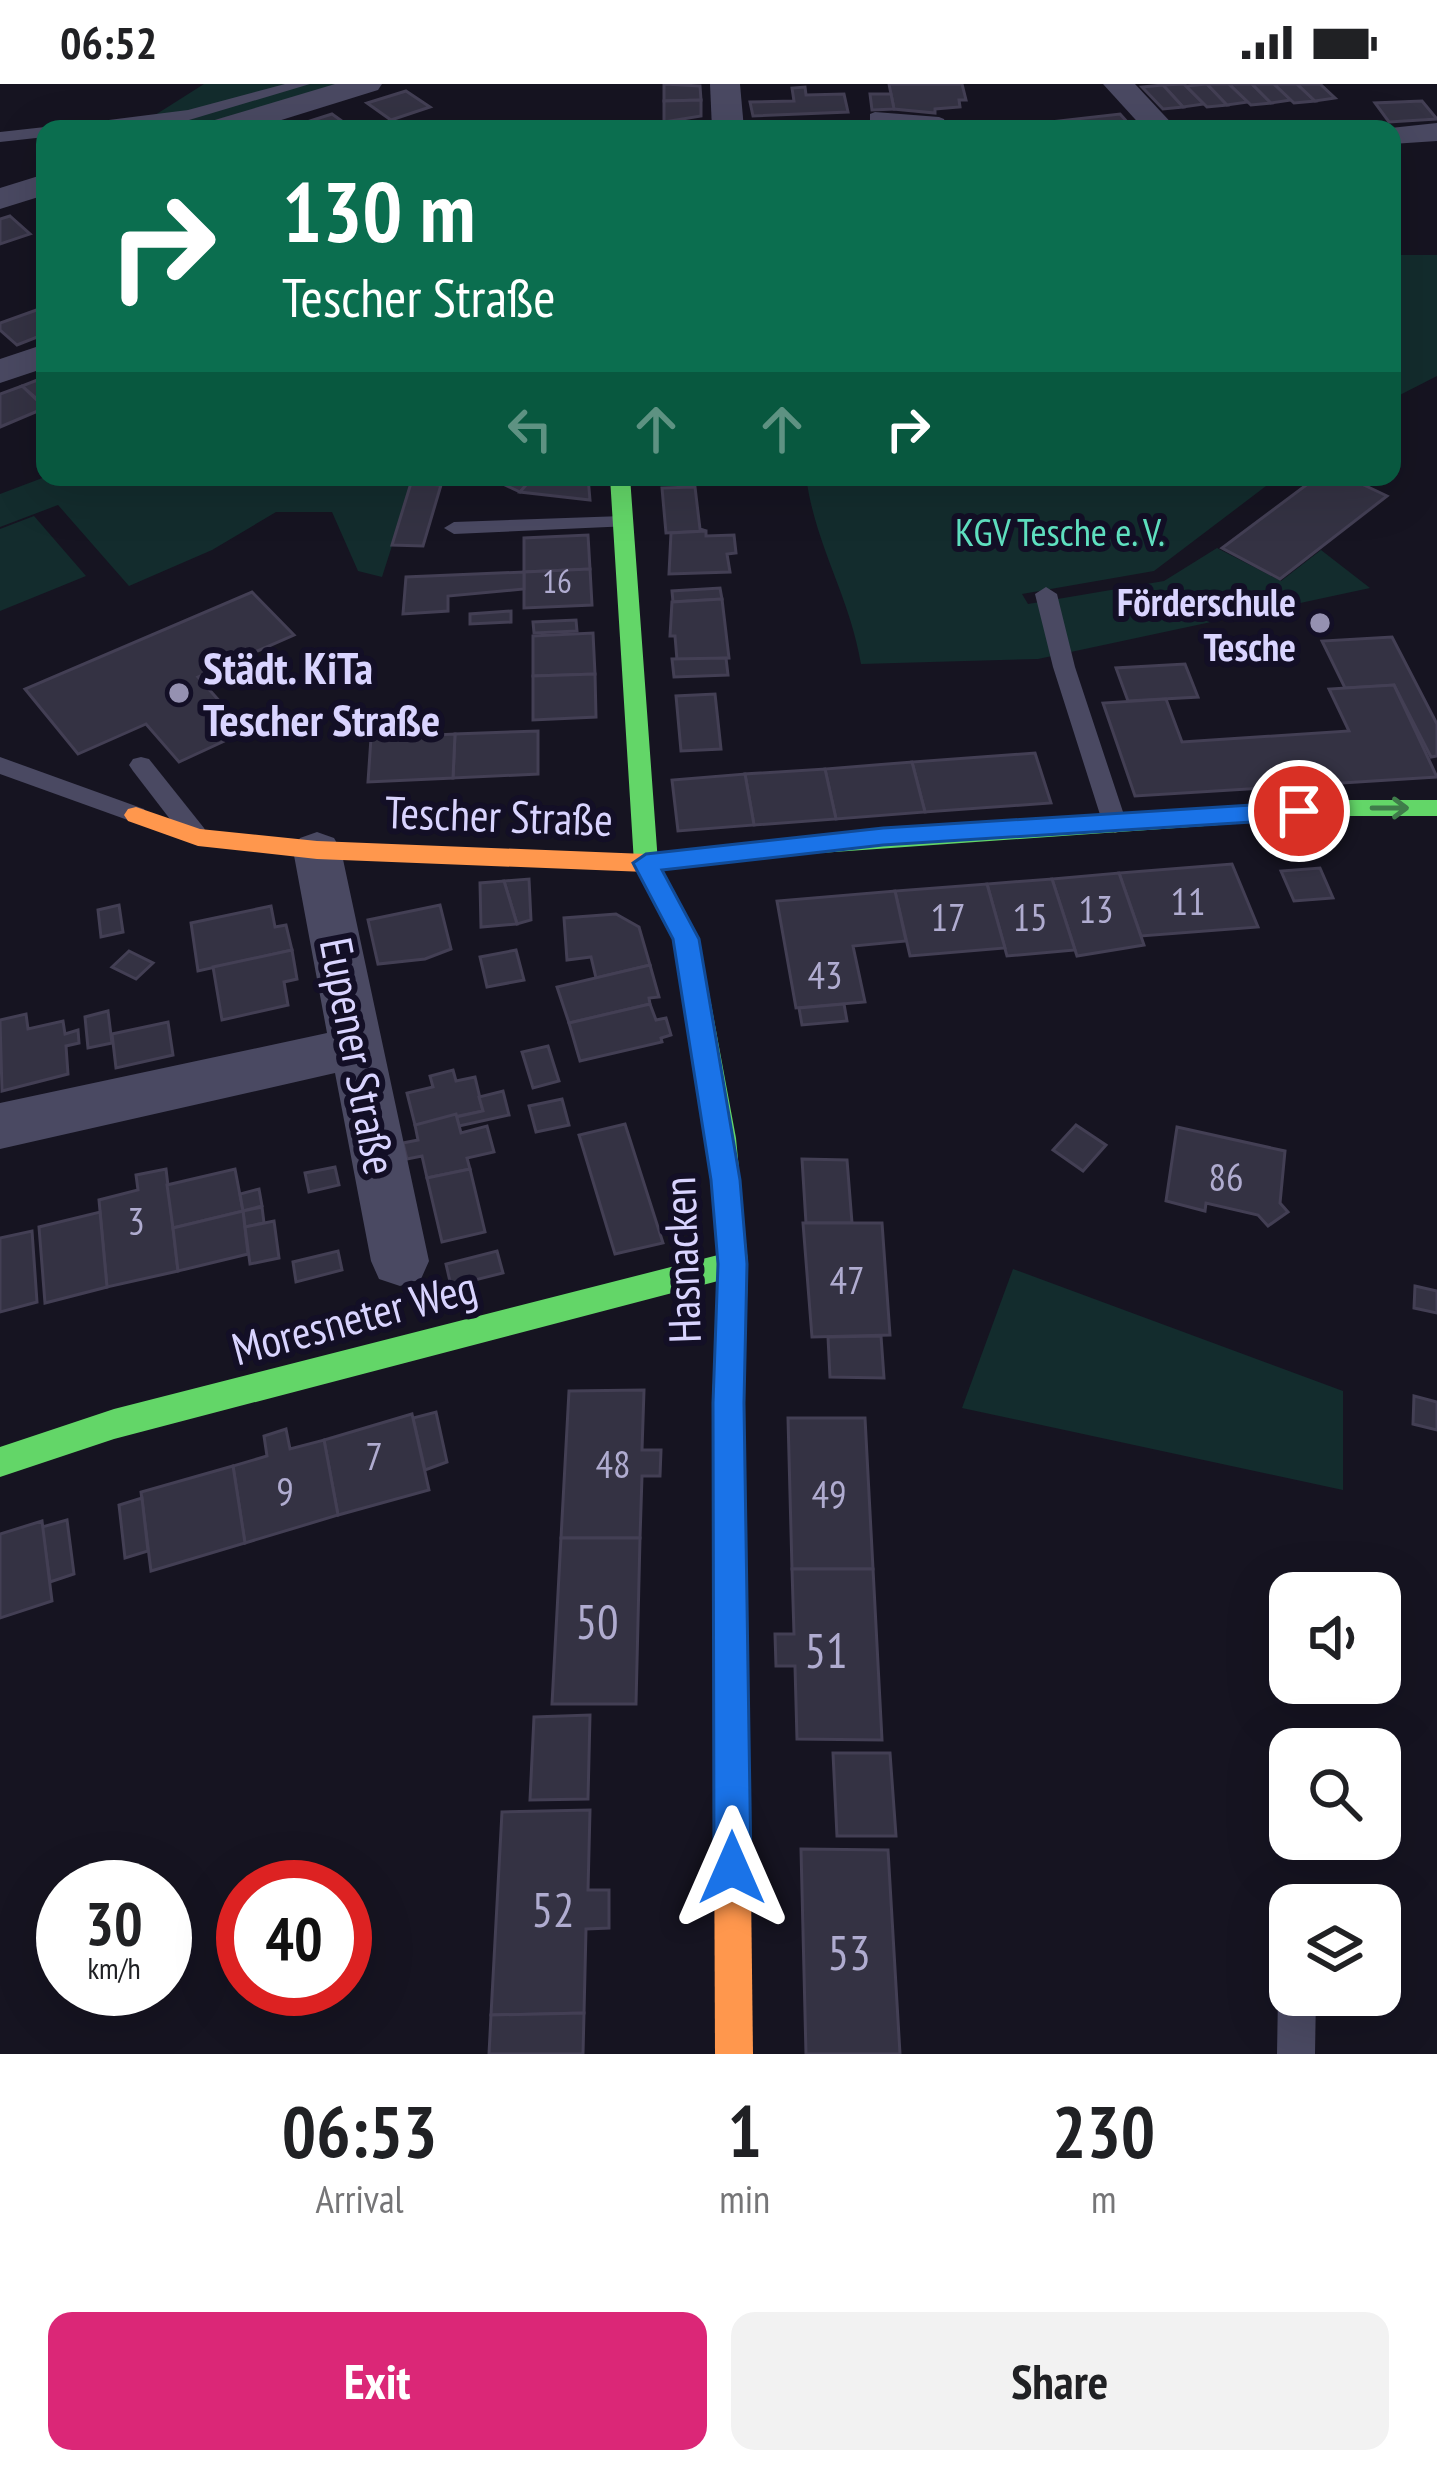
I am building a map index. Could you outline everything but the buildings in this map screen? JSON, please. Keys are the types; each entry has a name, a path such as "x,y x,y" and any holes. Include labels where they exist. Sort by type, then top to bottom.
{"street":[{"path":"249,120 367,84"},
{"path":"725,84 727,120"},
{"path":"1118,84 1152,120"},
{"path":"1401,135 1436,134"},
{"path":"0,199 36,187"},
{"path":"0,372 36,358"},
{"name":"Hasnacken","path":"621,486 646,863 686,939 722,1138 733,1264 728,1403 734,2054"},
{"name":"Tescher Straße","path":"136,814 197,837 317,850 646,863 883,836 1345,808 1437,808"},
{"name":"Eupener Straße","path":"317,850 400,1261"},
{"path":"0,1126 358,1047"},
{"name":"Moresneter Weg","path":"0,1462 114,1424 733,1264"}],"lane":[{"path":"149,120 189,115 302,84"},
{"path":"875,116 918,120"},
{"path":"0,137 36,133"},
{"path":"454,527 623,522"},
{"path":"1046,594 1064,667 1115,824"},
{"path":"0,765 136,814"},
{"path":"141,765 197,837"},
{"path":"1296,2054 1297,2016"}],"green space":[{"path":"204,84 339,84 229,120 147,120"},
{"path":"1401,255 1437,255 1437,376 1401,394"},
{"path":"36,480 36,486 411,486 382,577 358,571 332,512 276,512 212,550 129,586 58,505 0,527 0,494"},
{"name":"KGV Tesche e. V.","path":"808,486 1266,486 1154,571 1022,594 1028,604 1164,581 1217,548 1281,581 1321,550 1370,588 1038,659 861,664"},
{"path":"34,516 86,576 0,611 0,529"},
{"path":"1013,1269 1343,1391 1343,1490 962,1408"}],"traffic: fast":[{"path":"621,486 646,863 686,939 722,1138 733,1264 728,1403 732,1805"},
{"path":"806,845 1345,808 1437,808"},
{"path":"0,1462 114,1424 733,1264"}],"traffic: slow":[{"path":"136,815 198,837 317,850 646,863 806,845"},
{"path":"732,1805 734,2054"}],"place":[{"name":"Förderschule Tesche","path":"1320,623"},
{"name":"Städt. KiTa Tescher Straße","path":"179,693"}],"route":[{"path":"732,1868 728,1403 733,1264 722,1138 686,939 646,863 883,836 1299,811"}]}
